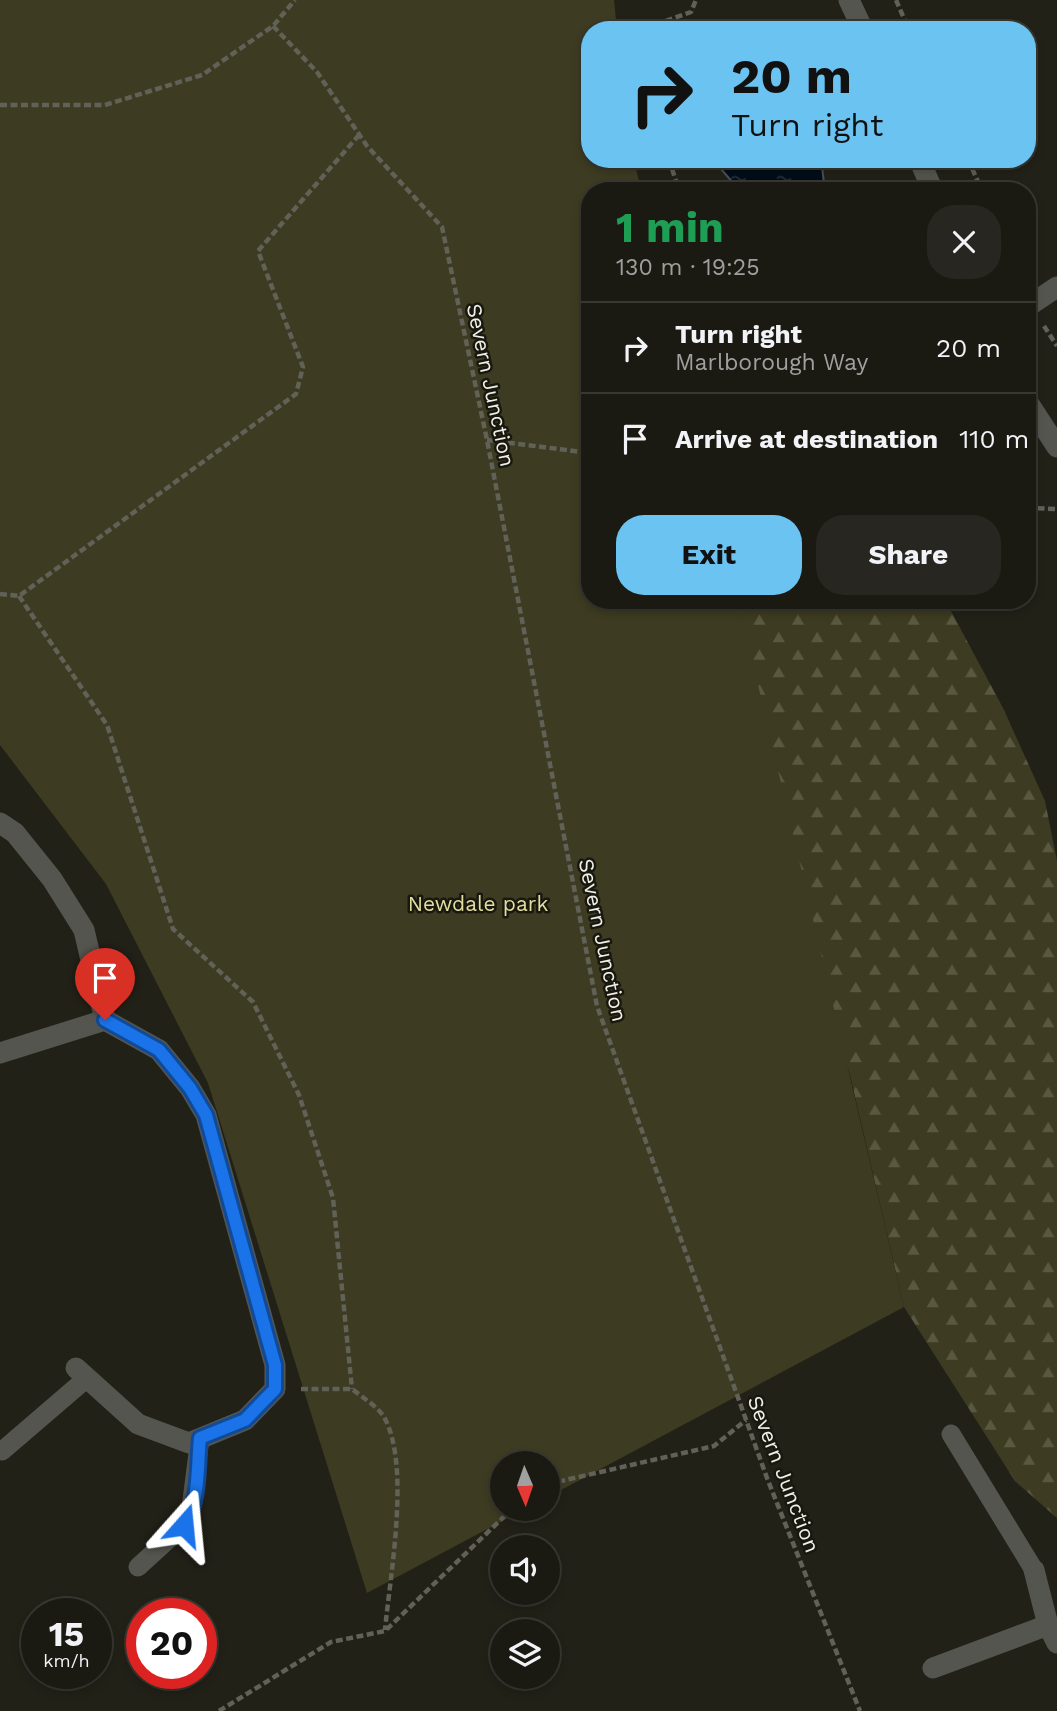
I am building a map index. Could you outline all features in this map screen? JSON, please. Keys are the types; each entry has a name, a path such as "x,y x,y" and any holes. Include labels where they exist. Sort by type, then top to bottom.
{"street":[{"path":"856,2 861,21"},
{"path":"1036,300 1057,287"},
{"path":"1036,415 1057,447"},
{"path":"0,823 15,833 52,879 84,930 105,1020"},
{"path":"0,1053 105,1020 159,1050 190,1088 206,1115 275,1365 275,1389 245,1420 189,1443 138,1424 81,1373"},
{"path":"933,1668 1052,1634 1034,1570"}],"lane":[{"path":"2,1451 81,1373"},
{"path":"951,1434 1034,1570"},
{"path":"138,1567 184,1525 190,1516 200,1438"}],"path":[{"path":"0,105 106,105 202,75 273,26 295,0"},
{"path":"665,21 691,12 696,0"},
{"path":"896,0 905,21"},
{"path":"0,594 19,596 296,394 303,368 258,251 359,135 317,72 273,26"},
{"name":"Severn Junction","path":"359,135 442,227 487,440 597,1006 746,1420 860,1711"},
{"path":"487,440 581,452"},
{"path":"1036,508 1057,509"},
{"path":"19,596 107,725 173,929 253,1002 299,1095 333,1198 352,1389"},
{"path":"275,1389 352,1389 383,1416 395,1448 398,1495 385,1631"},
{"path":"560,1481 714,1446 746,1420"},
{"path":"219,1711 331,1642 385,1631 499,1521"}],"green space":[{"name":"Newdale park","path":"0,0 614,0 616,21 581,21 581,168 636,168 639,182 581,182 581,609 740,609 904,1307 560,1491 560,1451 490,1451 490,1521 502,1521 367,1593 208,1083 106,884 0,745"},
{"path":"678,609 950,609 1003,708 1045,801 1057,861 1057,1518 1015,1481 904,1307 850,1075 807,942"}],"water":[{"path":"822,168 824,182 732,182 721,169"}],"route":[{"path":"105,1020 159,1050 190,1088 206,1115 275,1365 275,1389 245,1420 200,1438 193,1504 184,1525"}]}
